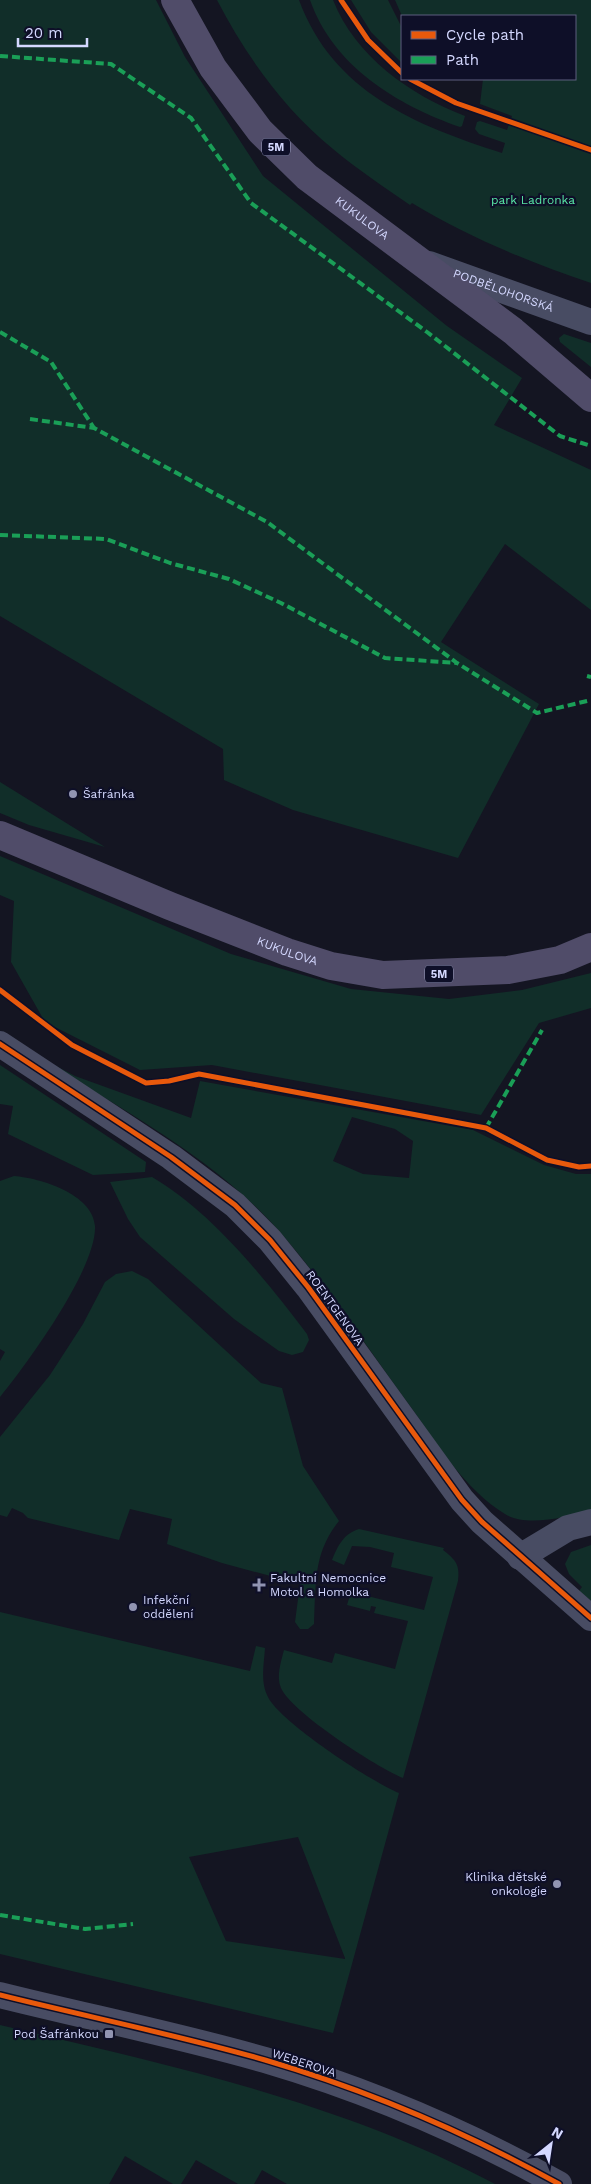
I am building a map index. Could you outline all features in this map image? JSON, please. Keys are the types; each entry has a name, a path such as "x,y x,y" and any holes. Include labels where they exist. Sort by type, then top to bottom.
{"main road":[{"name":"KUKULOVA","path":"175,0 213,68 260,132 308,177 513,331 591,398"},
{"name":"KUKULOVA","path":"0,835 170,906 287,952 331,966 384,974 508,970 560,960 591,947"}],"street":[{"name":"PODBĚLOHORSKÁ","path":"416,259 591,322"},
{"name":"ROENTGENOVA","path":"9,1050 171,1157 235,1205 270,1240 308,1287 462,1500 482,1522 520,1557 591,1618"},
{"path":"520,1557 568,1528 591,1522"},
{"name":"WEBEROVA","path":"0,1995 265,2060 344,2086 512,2158 559,2184"}],"green space":[{"path":"0,0 156,0 185,57 263,176 447,326 522,378 494,425 591,470 591,610 505,544 441,642 539,704 458,858 293,810 224,780 223,749 0,616"},
{"name":"park Ladronka","path":"217,0 299,0 314,32 333,59 355,81 409,117 438,130 502,153 505,143 479,134 475,129 477,122 480,121 507,130 512,116 480,104 483,80 576,80 576,15 402,15 395,0 591,0 591,283 499,248 455,227 412,203 410,205 371,178 333,149 298,117 254,61"},
{"path":"310,0 333,0 355,39 370,56 405,85 424,97 465,116 462,126 460,127 436,118 413,107 391,95 370,80 334,45 320,24"},
{"path":"351,0 388,0 401,26 401,62 371,32"},
{"path":"564,334 591,343 591,367 560,342 559,338"},
{"path":"0,782 105,847 29,825 0,813"},
{"path":"0,856 231,954 351,989 449,999 522,990 591,973 591,1008 539,1023 481,1115 212,1065 140,1070 45,1022 11,962 14,901 0,895"},
{"path":"33,1054 75,1076 191,1118 200,1081 473,1130 544,1165 576,1174 591,1174 591,1511 536,1521 514,1518 491,1504 454,1467 319,1280 286,1239 259,1210 230,1184 167,1137","holes":["352,1117 395,1129 413,1141 409,1178 363,1174 333,1161"]},
{"path":"0,1065 146,1162 145,1172 93,1175 8,1134 13,1106 0,1104"},
{"path":"14,1176 37,1180 64,1190 85,1205 92,1215 95,1226 93,1244 73,1290 27,1362 0,1397 0,1361 5,1352 0,1349 0,1181"},
{"path":"152,1177 174,1191 216,1227 274,1291 307,1334 309,1340 303,1352 292,1355 279,1351 234,1319 140,1237 128,1219 110,1182"},
{"path":"132,1271 148,1279 261,1383 282,1388 303,1466 339,1521 324,1545 320,1557 316,1582 314,1624 308,1629 300,1629 295,1622 300,1584 222,1563 167,1544 172,1519 130,1509 119,1540 28,1518 23,1513 12,1508 7,1517 0,1515 0,1437 50,1375 83,1324 105,1282 116,1274"},
{"path":"359,1529 444,1548 443,1550 458,1567 458,1581 403,1778 375,1763 317,1724 288,1698 281,1688 279,1679 284,1650 332,1663 335,1653 395,1669 408,1621 374,1613 376,1607 371,1606 370,1611 347,1605 351,1592 424,1610 433,1577 391,1567 394,1553 370,1547 352,1546 344,1565 332,1560 345,1537"},
{"path":"591,1545 591,1601 579,1591 582,1587 569,1574 565,1564 571,1552"},
{"path":"0,1612 250,1671 256,1646 265,1648 264,1685 268,1697 276,1708 328,1750 369,1777 399,1793 333,2033 0,1954","holes":["298,1837 345,1959 226,1941 189,1857"]},
{"path":"0,2025 190,2071 315,2108 376,2130 436,2155 495,2184 287,2184 262,2170 254,2184 238,2184 196,2160 181,2184 173,2184 125,2156 109,2184 0,2184"}],"marked path":[{"path":"0,56 111,64 191,118 251,203 427,332 560,436 591,446"},
{"path":"0,332 51,362 94,428"},
{"path":"30,419 94,428 267,522 457,663 537,713 591,700"},
{"path":"0,535 106,539 170,563 229,579 281,603 385,658 457,663"},
{"path":"587,676 591,677"},
{"path":"486,1128 542,1030"},
{"path":"0,1915 85,1929 133,1924"}],"cycle path":[{"path":"341,0 368,40 401,72"},
{"path":"412,80 456,103 591,150"},
{"path":"0,990 72,1045 146,1083 169,1081 199,1074 486,1128 547,1160 579,1167 591,1166"},
{"path":"0,1044 171,1157 235,1205 270,1240 308,1287 462,1500 482,1522 591,1618"},
{"path":"0,1995 199,2042 303,2072 416,2114 489,2147 559,2184"}],"place":[{"name":"Šafránka","path":"73,794"},
{"name":"Fakultní Nemocnice Motol a Homolka","path":"259,1585"},
{"name":"Infekční oddělení","path":"133,1607"},
{"name":"Klinika dětské onkologie","path":"557,1884"},
{"name":"Pod Šafránkou","path":"109,2034"}]}
